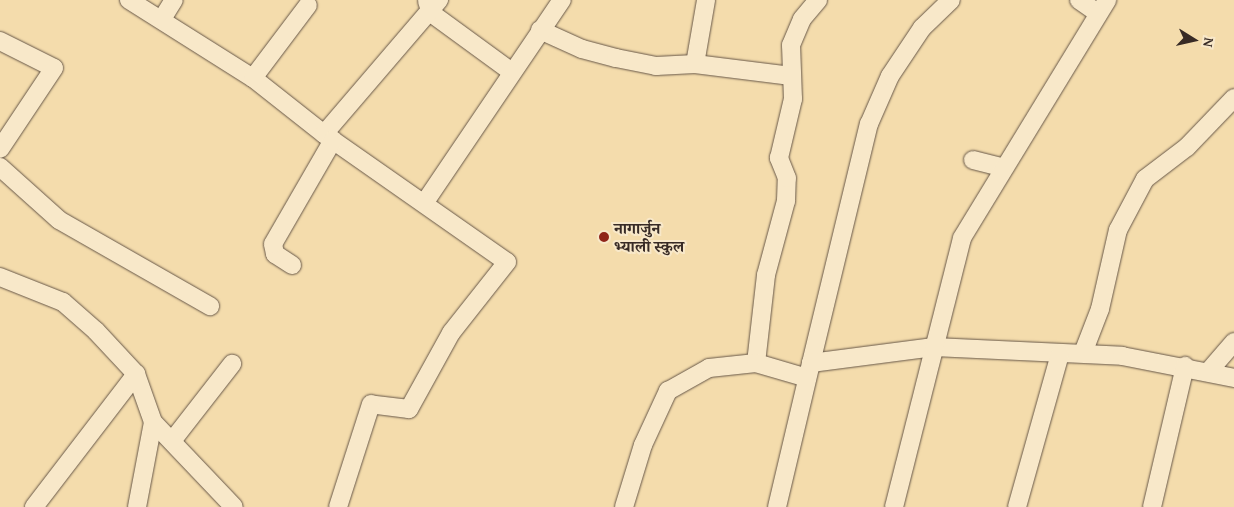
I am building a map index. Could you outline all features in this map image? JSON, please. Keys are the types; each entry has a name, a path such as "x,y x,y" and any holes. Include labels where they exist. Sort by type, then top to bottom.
{"street":[{"path":"129,0 162,18 253,78 328,137 505,257 507,267 451,333 409,408 371,404 338,507"},
{"path":"162,18 174,0"},
{"path":"425,202 562,0"},
{"path":"695,64 706,0"},
{"path":"756,363 766,275 785,216 788,178 779,158 793,98 791,45 802,18 818,0"},
{"path":"777,507 869,124 900,60 922,28 951,0"},
{"path":"894,507 962,238 1101,6 1079,0"},
{"path":"292,265 275,254 272,244 328,137 432,4 512,72"},
{"path":"253,78 308,5"},
{"path":"540,30 582,49 656,66 695,64 791,76"},
{"path":"0,41 54,68 0,149"},
{"path":"1083,353 1100,310 1118,230 1145,179 1187,147 1234,98"},
{"path":"973,160 1004,168"},
{"path":"0,168 60,220 210,306"},
{"path":"0,277 63,302 136,374 152,422 234,507"},
{"path":"1208,372 1234,342"},
{"path":"624,507 643,445 668,391 709,368 756,363 809,371 934,347 1060,354 1083,353 1185,366 1234,378"},
{"path":"1017,507 1060,354"},
{"path":"172,441 232,364"},
{"path":"1152,507 1185,366"},
{"path":"34,507 136,374"},
{"path":"137,507 152,422"}],"place":[{"name":"नागार्जुन भ्याली स्कुल","path":"604,237"}]}
